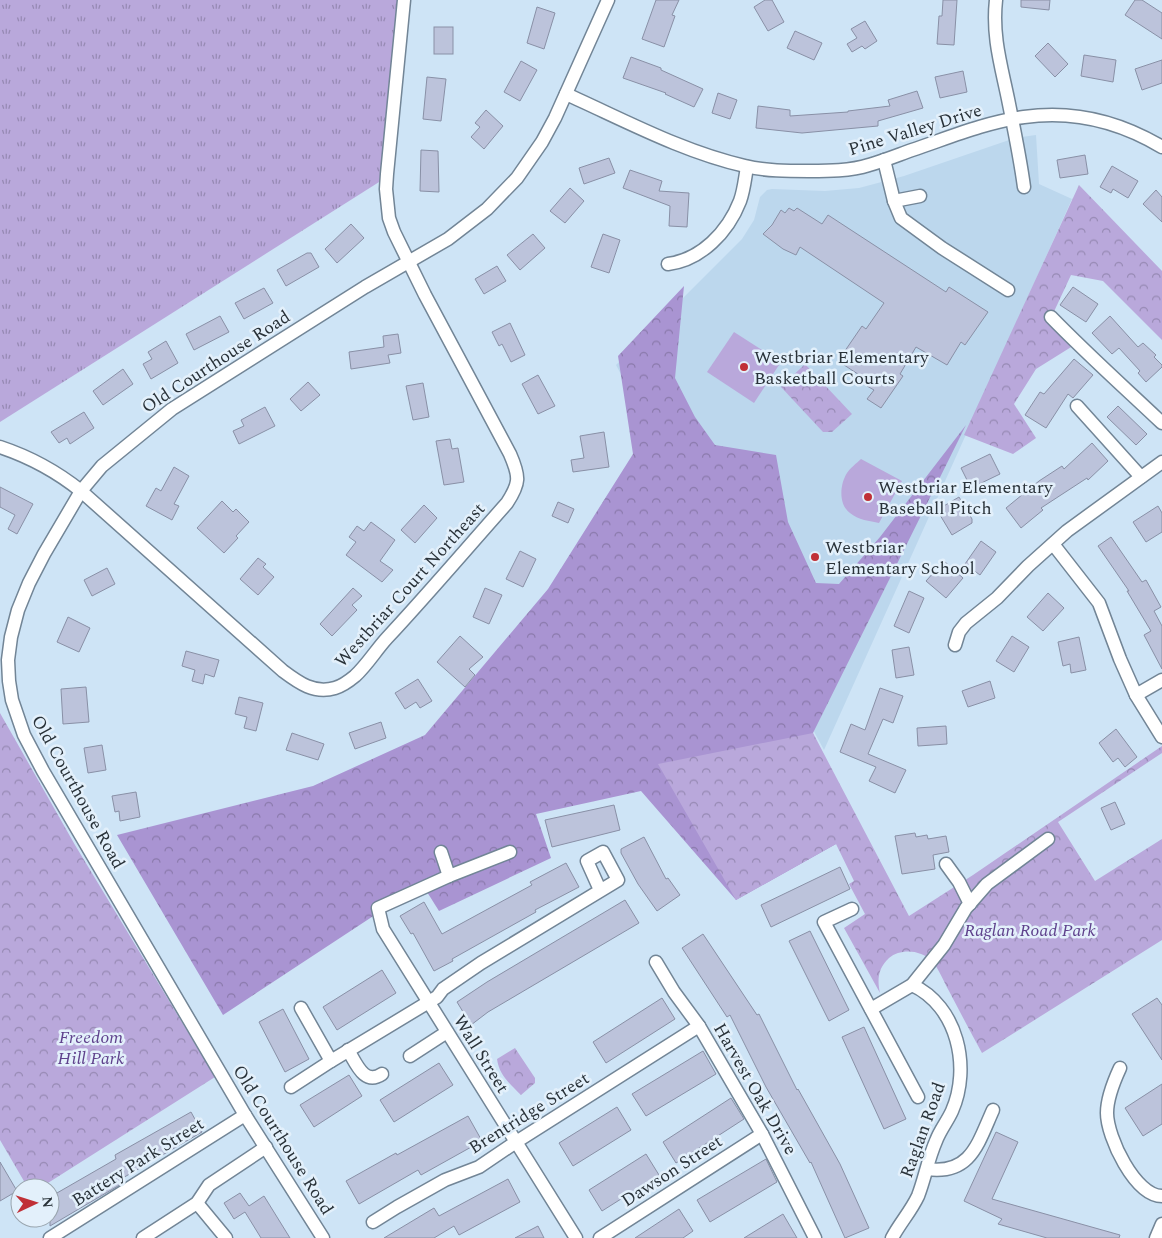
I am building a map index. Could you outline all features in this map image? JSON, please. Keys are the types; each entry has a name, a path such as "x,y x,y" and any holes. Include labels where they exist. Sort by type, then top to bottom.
{"street":[{"name":"Westbriar Court Northeast","path":"0,447 38,462 81,490 283,671 302,685 326,690 348,682 356,675 507,503 518,482 510,454 425,295 392,225 386,189 404,0"},
{"name":"Old Courthouse Road","path":"323,1238 245,1115 43,771 24,735 12,700 9,681 8,660 14,622 40,561 81,490 102,466 172,409 409,261 448,239 500,196 525,169 556,118 608,0"},
{"path":"996,0 995,32 997,56 1012,120 1024,187"},
{"name":"Pine Valley Drive","path":"566,94 700,153 747,167 779,170 832,170 868,166 989,125 1050,115 1098,120 1136,133 1162,147"},
{"path":"884,160 894,201 901,218 942,248 1008,290"},
{"path":"668,264 689,259 702,252 726,227 735,213 741,198 747,167"},
{"path":"894,201 920,196"},
{"path":"1051,317 1102,368 1162,423"},
{"path":"1077,406 1141,477"},
{"path":"955,644 959,632 966,623 997,598 1028,566 1067,531 1162,462"},
{"path":"1053,544 1099,603 1136,695 1162,737"},
{"path":"1136,695 1162,680"},
{"path":"871,1009 912,985 944,945 970,904 987,884 1048,839"},
{"path":"441,852 450,876 510,852"},
{"path":"291,1087 348,1050 437,997 442,989 481,963 618,880 603,852 586,861 600,890"},
{"path":"946,864 959,882 970,904"},
{"name":"Wall Street","path":"450,876 378,908 384,929 576,1238"},
{"path":"852,909 824,922 918,1097"},
{"name":"Harvest Oak Drive","path":"656,962 674,992 699,1026 762,1134 815,1238"},
{"name":"Raglan Road","path":"892,1238 917,1197 938,1136 952,1111 959,1083 960,1056 955,1036 944,1011 932,997 912,985"},
{"path":"301,1008 331,1061"},
{"name":"Brentridge Street","path":"373,1222 445,1180 479,1167 699,1026"},
{"path":"410,1056 447,1032"},
{"path":"348,1050 364,1075 369,1078 382,1074"},
{"path":"1120,1068 1112,1088 1107,1112 1112,1136 1124,1162 1142,1187 1156,1196 1162,1196"},
{"path":"927,1169 940,1171 961,1165 974,1151 993,1110"},
{"name":"Battery Park Street","path":"50,1238 245,1115"},
{"name":"Dawson Street","path":"600,1238 762,1134"},
{"path":"143,1238 197,1203 210,1185 266,1147"},
{"path":"197,1203 226,1238"},
{"path":"1156,1238 1162,1224"}],"shaded area":[{"name":"Westbriar Elementary School","path":"1036,135 1039,184 1072,199 824,750 616,365 742,239 754,220 760,197 767,190 825,191 859,188 904,176 1015,138"}],"green space":[{"path":"0,0 404,0 387,177 0,422"},
{"path":"1079,185 1162,271 1162,340 1103,281 1071,275 1051,318 1076,344 1036,369 1014,404 1036,438 1013,454 964,435"},
{"path":"684,286 675,378 695,417 715,445 776,455 788,522 816,583 839,584 880,537 966,425 813,733 836,844 736,900 641,791 536,814 551,858 439,911 422,884 223,1015 117,835 313,786 425,735 548,589 633,454 618,356"},
{"name":"Westbriar Elementary Basketball Courts","path":"734,332 781,362 754,403 707,372"},
{"path":"805,364 852,414 832,432 823,432 781,387"},
{"name":"Westbriar Elementary Baseball Pitch","path":"861,459 902,481 879,523 864,520 853,515 843,504 841,494 847,473"},
{"name":"Freedom Hill Park","path":"0,713 75,845 215,1077 56,1178 22,1178 0,1140"},
{"name":"Raglan Road Park","path":"813,733 909,916 973,875 1162,746 1162,753 1058,822 1095,881 1162,839 1162,940 982,1053 939,972 932,961 922,954 905,952 889,958 879,974 880,993 844,928 865,914 849,884 854,881 836,844 736,900 658,764"},
{"path":"515,1048 535,1078 535,1083 521,1095 503,1075 497,1059"}],"building":[{"path":"656,0 679,0 672,15 675,16 664,47 642,39"},
{"path":"765,0 772,0 784,22 768,31 754,7"},
{"path":"943,0 957,0 954,45 937,44 939,16 942,16"},
{"path":"1021,0 1050,0 1049,10 1021,7"},
{"path":"1135,0 1142,0 1162,13 1162,39 1125,15"},
{"path":"537,7 555,13 544,49 527,43"},
{"path":"865,21 877,41 865,49 862,46 852,52 847,44 857,38 851,29"},
{"path":"434,27 453,27 453,54 434,54"},
{"path":"795,31 822,43 814,60 787,48"},
{"path":"1048,43 1068,64 1055,77 1035,56"},
{"path":"1084,55 1116,60 1113,82 1081,76"},
{"path":"631,57 661,68 661,70 703,89 694,107 666,93 623,78"},
{"path":"1162,60 1162,83 1142,90 1135,69"},
{"path":"521,61 537,70 520,101 504,92"},
{"path":"963,71 967,92 940,98 935,77"},
{"path":"427,77 446,79 441,121 423,119"},
{"path":"917,91 923,108 878,121 878,126 802,133 756,128 758,106 790,110 790,116 848,112 890,106 888,100"},
{"path":"718,93 737,100 730,119 712,113"},
{"path":"486,110 503,126 484,149 471,137 480,127 475,123"},
{"path":"421,150 438,151 439,192 420,191"},
{"path":"1085,155 1088,174 1060,178 1057,160"},
{"path":"609,158 615,173 584,184 579,168"},
{"path":"1112,166 1138,181 1128,198 1113,189 1111,193 1100,187"},
{"path":"630,170 662,181 659,191 689,193 687,227 669,226 670,206 623,188"},
{"path":"570,188 584,201 565,223 550,211"},
{"path":"1156,190 1162,197 1162,222 1143,204"},
{"path":"789,208 794,211 797,208 822,224 828,215 946,292 949,287 988,312 965,345 961,342 947,365 916,347 900,374 903,376 881,408 867,399 874,390 867,386 870,382 838,361 862,326 866,329 884,303 800,247 796,255 783,249 763,234 772,225 781,210 785,213"},
{"path":"351,224 364,238 337,263 325,249"},
{"path":"533,234 545,248 520,270 507,255"},
{"path":"603,234 620,240 609,273 591,267"},
{"path":"307,253 311,253 319,267 286,286 277,270"},
{"path":"497,266 506,281 484,294 475,279"},
{"path":"1073,287 1098,304 1086,322 1060,305"},
{"path":"264,288 273,303 244,319 235,303"},
{"path":"220,316 229,332 194,350 186,334"},
{"path":"1110,316 1138,347 1143,343 1156,355 1154,357 1162,365 1146,382 1138,373 1140,371 1119,348 1112,354 1092,333"},
{"path":"510,323 525,355 511,362 502,344 499,346 492,332"},
{"path":"398,334 401,353 388,355 390,363 351,369 349,352 384,347 383,336"},
{"path":"166,341 178,363 151,379 143,364 152,359 148,352"},
{"path":"1074,359 1093,375 1073,398 1068,394 1046,428 1025,415 1040,392 1044,394"},
{"path":"123,369 133,384 103,405 93,391"},
{"path":"538,375 555,406 538,414 522,384"},
{"path":"308,382 320,395 301,411 290,399"},
{"path":"423,383 429,417 413,420 406,386"},
{"path":"1118,406 1147,434 1136,445 1107,417"},
{"path":"265,407 275,426 239,444 233,431 244,426 241,420"},
{"path":"84,412 94,428 70,444 67,438 59,443 51,432"},
{"path":"604,432 609,467 573,472 571,460 584,458 580,436"},
{"path":"450,439 452,449 458,448 464,482 444,485 436,441"},
{"path":"1092,443 1108,461 1088,480 1087,478 1041,508 1043,510 1021,528 1006,508 1039,481 1062,466 1064,469"},
{"path":"990,454 1000,474 971,488 961,468"},
{"path":"174,467 189,476 174,504 179,506 172,520 146,506 156,488 161,491"},
{"path":"0,487 33,504 17,534 8,529 15,515 0,507"},
{"path":"959,497 972,519 972,523 952,535 937,510"},
{"path":"222,501 233,512 236,509 249,522 224,553 197,528"},
{"path":"558,502 574,509 568,523 552,516"},
{"path":"424,505 437,518 415,543 401,530"},
{"path":"1158,506 1162,513 1162,532 1146,542 1133,522"},
{"path":"371,522 395,540 380,561 393,570 382,582 346,555 356,542 349,537 357,526 364,531"},
{"path":"1111,537 1142,582 1146,580 1161,607 1154,611 1162,626 1162,669 1144,635 1151,631 1127,591 1129,591 1098,546"},
{"path":"981,541 996,552 980,575 965,564"},
{"path":"520,551 536,559 523,587 506,579"},
{"path":"258,558 266,564 263,567 274,577 258,595 240,579"},
{"path":"944,561 963,578 946,598 926,581"},
{"path":"107,568 115,584 92,596 84,580"},
{"path":"353,588 362,596 352,605 357,610 332,636 320,624"},
{"path":"485,588 502,595 489,624 473,617"},
{"path":"909,591 924,598 909,633 894,626"},
{"path":"1048,593 1064,608 1043,631 1027,617"},
{"path":"68,617 90,628 79,652 57,642"},
{"path":"460,636 483,657 469,669 475,675 465,687 437,662"},
{"path":"1012,636 1029,647 1014,672 996,661"},
{"path":"1079,637 1086,670 1071,673 1070,664 1063,666 1058,642"},
{"path":"909,647 914,675 896,678 892,650"},
{"path":"186,651 219,660 214,677 205,674 203,684 192,681 195,670 182,666"},
{"path":"418,679 432,701 420,708 416,702 405,709 395,693"},
{"path":"990,681 995,698 968,707 962,691"},
{"path":"86,687 89,722 63,724 61,689"},
{"path":"880,688 903,696 893,723 883,719 868,754 906,770 895,793 869,781 876,767 840,752 851,724 865,730"},
{"path":"239,697 263,703 256,731 244,728 247,717 235,714"},
{"path":"381,722 386,738 355,749 349,733"},
{"path":"946,726 947,744 918,746 917,728"},
{"path":"1116,729 1137,757 1125,767 1118,758 1113,762 1099,743"},
{"path":"292,733 324,744 318,760 286,750"},
{"path":"102,745 106,770 88,773 84,748"},
{"path":"136,792 140,817 120,821 119,811 115,812 112,796"},
{"path":"1115,802 1125,824 1111,830 1101,808"},
{"path":"614,805 620,830 552,847 545,820"},
{"path":"915,833 916,837 927,835 928,839 946,836 949,852 933,855 935,869 902,874 895,836"},
{"path":"644,837 666,879 668,878 680,895 657,911 638,884 621,853 621,849"},
{"path":"566,863 579,887 535,910 536,912 434,971 413,933 411,934 400,916 424,902 442,934 532,885 530,882"},
{"path":"840,867 850,889 771,927 761,905"},
{"path":"625,900 639,923 488,1012 471,1025 457,1002 487,982"},
{"path":"810,931 849,1010 829,1021 789,941"},
{"path":"703,934 757,1015 759,1014 797,1090 840,1164 869,1228 845,1238 811,1162 766,1087 730,1015 727,1017 682,948"},
{"path":"382,970 396,993 337,1030 323,1007"},
{"path":"662,998 675,1019 606,1063 593,1042"},
{"path":"1157,998 1162,1005 1162,1060 1132,1014"},
{"path":"283,1009 309,1059 285,1072 259,1022"},
{"path":"864,1027 906,1119 884,1129 842,1037"},
{"path":"703,1051 716,1074 646,1116 632,1094"},
{"path":"439,1063 453,1085 394,1122 380,1100"},
{"path":"349,1075 362,1096 314,1127 300,1105"},
{"path":"1162,1084 1162,1124 1143,1136 1125,1108"},
{"path":"731,1098 744,1119 676,1163 663,1142"},
{"path":"617,1107 631,1130 573,1166 559,1143"},
{"path":"191,1112 202,1132 121,1179 123,1183 60,1220 60,1191 116,1159 115,1155"},
{"path":"468,1116 482,1141 421,1175 418,1170 359,1204 346,1181"},
{"path":"996,1132 1018,1142 992,1199 1120,1235 1119,1238 1047,1238 998,1224 1002,1219 964,1201"},
{"path":"646,1154 659,1175 602,1211 589,1190"},
{"path":"766,1159 777,1182 710,1222 697,1200"},
{"path":"0,1162 10,1179 10,1195 0,1201"},
{"path":"508,1179 520,1202 459,1235 454,1226 434,1238 384,1238 434,1208 439,1216"},
{"path":"240,1193 249,1206 264,1196 290,1238 261,1238 245,1212 234,1219 224,1203"},
{"path":"679,1209 693,1231 683,1238 635,1238"},
{"path":"783,1214 797,1238 744,1238"},
{"path":"538,1226 544,1238 515,1238"}],"place":[{"name":"Westbriar Elementary Basketball Courts","path":"744,367"},
{"name":"Westbriar Elementary Baseball Pitch","path":"868,497"},
{"name":"Westbriar Elementary School","path":"815,557"}]}
